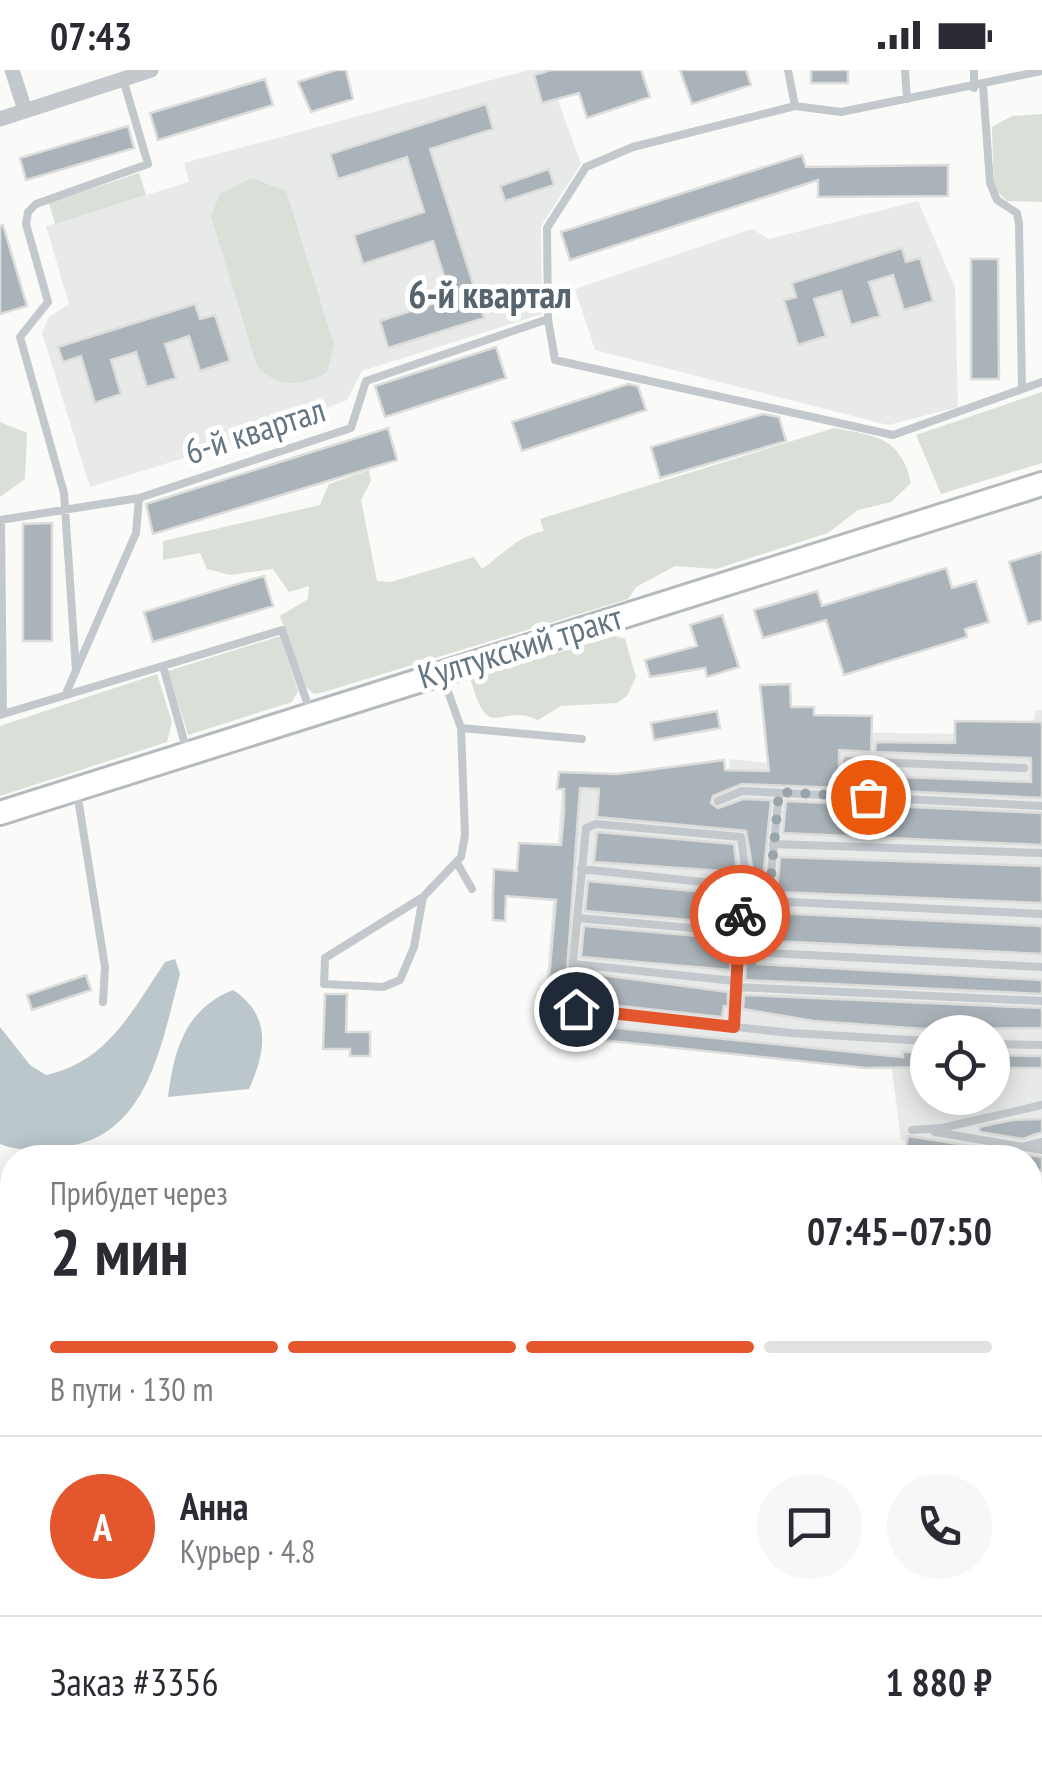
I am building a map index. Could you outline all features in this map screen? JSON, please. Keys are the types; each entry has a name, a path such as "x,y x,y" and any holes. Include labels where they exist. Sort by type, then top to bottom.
{"main road":[{"name":"Култукский тракт","path":"0,813 1042,484"}],"street":[{"path":"12,70 25,110"},
{"path":"0,119 151,70"}],"lane":[{"path":"788,70 795,106"},
{"path":"904,70 907,99"},
{"path":"974,70 992,192 1017,213 1019,224 1022,388"},
{"path":"1042,71 841,112 795,106 638,146 586,168 547,228 548,319 555,360 893,435 1042,382"},
{"path":"76,671 61,480 20,338 48,302 26,224 28,212 36,204 148,164 122,79"},
{"name":"6-й квартал","path":"1,520 140,498 351,428 366,381 548,319"},
{"path":"67,691 136,532 140,498"},
{"path":"1,520 1,714 67,691 282,630 310,713"},
{"path":"162,666 188,754"},
{"path":"423,897 414,947 400,980 383,987 324,984 325,958 423,897 457,863 465,835 461,728 441,671"},
{"path":"461,728 582,739"},
{"path":"846,761 1024,768"},
{"path":"868,762 868,797"},
{"path":"76,787 105,967 104,1002"},
{"path":"718,800 734,791 1042,806"},
{"path":"779,792 764,950 772,955 1042,967"},
{"path":"734,1027 745,848 735,834 590,825 584,830 570,999 582,1011 734,1027 910,1040"},
{"path":"773,844 1042,853"},
{"path":"457,863 472,889"},
{"path":"581,869 742,886"},
{"path":"740,906 1042,914"},
{"path":"576,918 738,932"},
{"path":"572,964 734,984 1042,1001"},
{"path":"1010,1044 1042,1044"},
{"path":"926,1130 1042,1104"},
{"path":"912,1130 1011,1145"}],"shaded area":[{"path":"529,70 547,70 581,164 541,226 542,314 362,371 347,400 268,432 90,487 42,333 49,317 69,304 46,226 189,182 184,163"},
{"path":"1042,114 1042,202 1007,201 994,188 992,127 1012,116"},
{"path":"139,173 146,195 55,224 49,203"},
{"path":"251,178 286,191 334,345 327,372 308,380 281,382 257,366 211,216 220,194"},
{"path":"918,201 955,287 958,407 888,425 595,350 575,289 752,229 769,239"},
{"path":"1042,392 1042,463 941,494 916,435"},
{"path":"0,422 27,433 25,479 0,497"},
{"path":"834,428 874,437 893,447 907,468 911,483 891,502 858,510 828,533 716,569 675,566 636,587 628,599 314,694 306,687 280,616 308,599 309,586 289,592 273,569 230,575 207,569 200,553 163,560 163,541 320,505 329,484 369,470 371,481 361,500 377,581 391,582 474,557 482,569 518,541 544,531 540,519"},
{"path":"280,636 298,691 292,702 188,735 168,671"},
{"path":"615,636 625,639 636,677 627,696 617,703 561,706 538,720 513,715 489,717 483,711 470,678"},
{"path":"157,674 172,722 167,742 0,796 0,726"},
{"path":"1036,710 1042,710 1042,1145 929,1145 901,1140 891,1063 543,1025 562,789 726,792 730,759 821,768 822,732 1031,735"},
{"path":"175,959 180,974 157,1058 132,1107 114,1126 91,1140 70,1145 0,1144 0,1027 30,1065 46,1075 68,1068 117,1031 165,962"},
{"path":"233,990 254,1011 262,1035 259,1061 249,1089 168,1097 185,1033 203,1008"}],"building":[{"path":"346,70 353,99 311,112 298,82"},
{"path":"551,70 641,70 650,97 587,118 579,93 542,103 534,75"},
{"path":"680,70 746,70 751,85 692,104"},
{"path":"811,70 848,70 848,83 811,83"},
{"path":"265,79 273,105 158,140 150,113"},
{"path":"486,104 493,129 430,149 484,318 388,348 380,321 451,298 433,241 363,264 354,235 424,212 407,157 338,179 330,154"},
{"path":"128,126 134,148 26,180 20,158"},
{"path":"802,155 806,167 948,165 948,196 818,197 818,180 570,260 561,232"},
{"path":"549,169 554,185 505,201 500,186"},
{"path":"3,225 27,306 0,314 0,226"},
{"path":"902,248 906,262 920,258 933,301 904,310 893,275 869,282 880,316 851,325 841,291 814,299 826,336 798,345 784,300 796,297 792,283"},
{"path":"971,259 998,259 999,379 971,379"},
{"path":"195,304 200,319 215,315 230,361 200,371 189,336 165,344 176,378 147,387 136,352 111,360 121,394 95,403 81,356 63,362 58,347"},
{"path":"496,347 506,378 385,417 375,386"},
{"path":"628,384 638,386 646,410 522,451 512,422"},
{"path":"763,414 779,417 786,441 660,478 651,447"},
{"path":"388,428 397,460 153,534 146,504"},
{"path":"52,523 52,641 23,641 23,524"},
{"path":"1042,552 1042,620 1028,624 1009,562"},
{"path":"946,568 952,588 976,581 989,622 965,629 967,637 844,675 826,620 763,638 754,610 817,591 822,606"},
{"path":"264,576 273,606 153,642 144,612"},
{"path":"722,615 739,667 707,677 705,668 650,677 645,660 697,646 690,625"},
{"path":"790,684 791,707 814,707 814,715 872,716 871,752 839,750 839,777 861,778 861,789 742,784 713,796 711,803 718,808 743,799 771,800 761,900 750,899 752,866 746,831 597,817 599,789 580,788 565,1000 559,999 557,1022 903,1057 903,1052 910,1052 910,1067 866,1068 544,1034 556,900 506,896 505,921 493,920 494,869 517,871 519,843 561,845 564,789 557,789 559,772 618,774 724,760 725,770 769,771 760,685"},
{"path":"717,711 720,728 654,740 651,723"},
{"path":"955,721 1042,722 1042,798 876,790 876,776 1031,782 1031,758 875,752 876,742 955,743"},
{"path":"786,801 1042,813 1042,845 783,833"},
{"path":"597,832 734,844 737,872 594,862"},
{"path":"780,857 1042,866 1042,903 777,892"},
{"path":"588,881 736,895 734,924 585,911"},
{"path":"775,913 1042,926 1042,954 772,941"},
{"path":"749,914 759,915 757,964 1042,980 1042,994 745,980"},
{"path":"584,926 733,939 730,970 581,957"},
{"path":"580,972 728,992 728,1007 724,1006 722,1017 581,1002"},
{"path":"86,975 91,990 32,1010 27,995"},
{"path":"325,994 347,994 346,1032 370,1032 370,1056 350,1056 350,1049 323,1049"},
{"path":"744,995 1042,1008 1042,1028 1010,1028 1010,1015 910,1015 910,1028 814,1021 743,1009"},
{"path":"1010,1055 1042,1056 1042,1068 1010,1068"},
{"path":"1042,1119 1042,1132 1023,1139 980,1132 979,1127 1012,1120"},
{"path":"908,1136 965,1145 906,1145"}],"way so far":[{"path":"740,915 740,906 768,908 779,792 868,797"}],"district":[{"name":"6-й квартал","path":"490,295"}],"route":[{"path":"576,1009 734,1027 740,915"}]}
